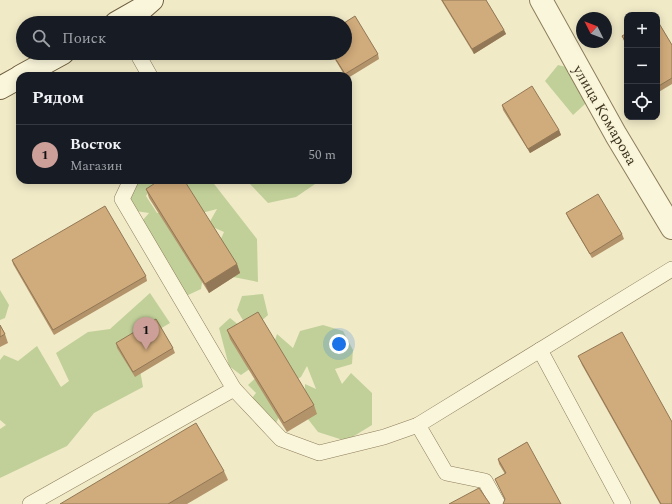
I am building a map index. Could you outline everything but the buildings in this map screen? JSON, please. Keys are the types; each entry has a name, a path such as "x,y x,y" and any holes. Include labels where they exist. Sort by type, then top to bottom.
{"street":[{"path":"129,16 152,0"},
{"name":"улица Комарова","path":"541,0 616,135 672,228"},
{"path":"28,72 50,60"},
{"path":"0,88 16,79"}],"lane":[{"path":"141,60 148,72"},
{"path":"129,184 122,199 234,389 281,439 319,453 384,437 418,425 672,269"},
{"path":"540,350 623,504"},
{"path":"30,504 234,389"},
{"path":"418,425 446,473 485,481 498,504"}],"green space":[{"path":"558,65 590,73 596,94 573,115 545,81"},
{"path":"121,184 214,184 257,239 258,282 218,274 216,250 224,232 208,225 217,209 194,215 150,189 146,196 157,213 179,213 205,265 201,289 186,296 168,261 136,228 149,213 129,210"},
{"path":"250,184 315,184 296,197 268,203"},
{"path":"0,290 9,305 5,318 0,320"},
{"path":"150,293 170,323 148,336 138,359 143,387 94,413 67,446 0,478 0,429 6,425 0,420 0,360 4,355 18,361 37,346 61,387 69,381 56,353 88,332 110,329"},
{"path":"263,294 268,315 247,334 271,352 277,334 293,348 300,331 323,325 343,331 353,350 352,364 335,369 342,384 351,373 372,393 372,425 346,441 318,432 304,414 305,384 316,389 307,366 301,377 289,384 291,393 273,429 248,403 256,393 248,385 261,373 254,366 241,375 229,366 219,328 230,318 240,326 244,322 237,310 242,296"}],"place":[{"name":"Восток","path":"146,350"}]}
